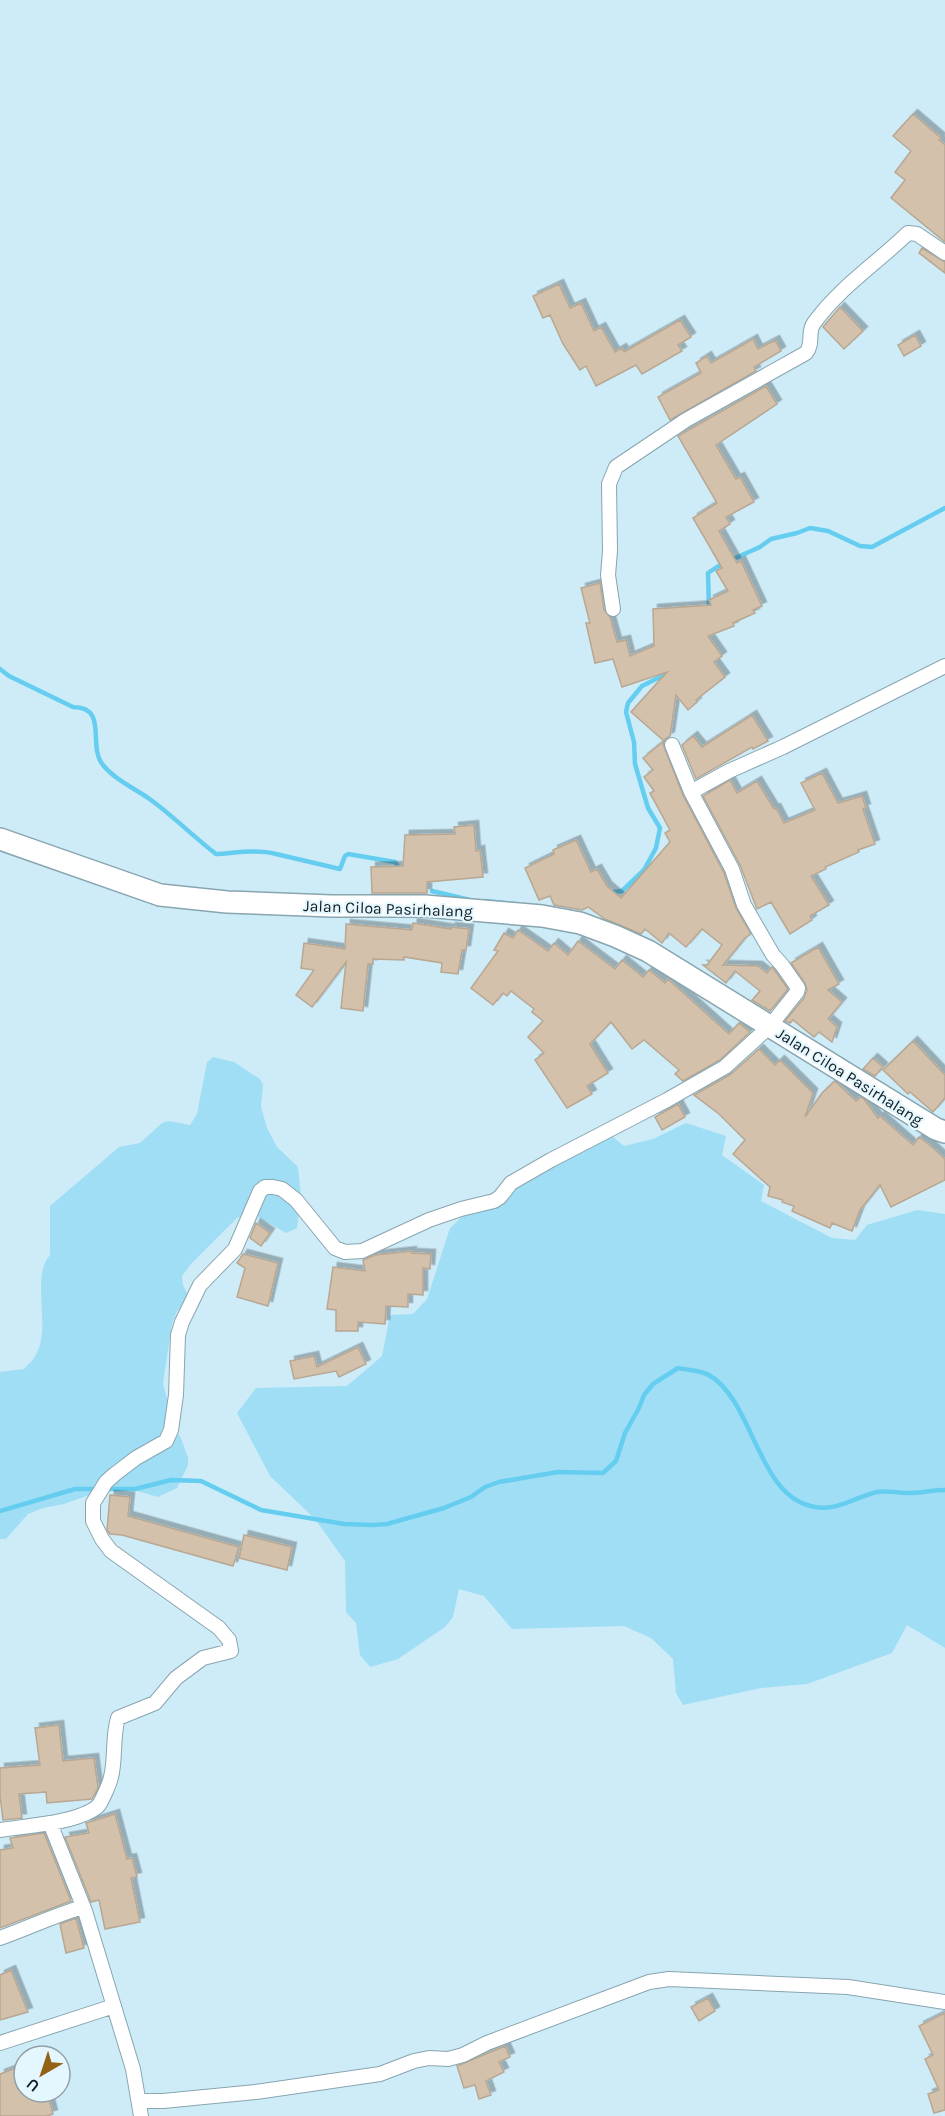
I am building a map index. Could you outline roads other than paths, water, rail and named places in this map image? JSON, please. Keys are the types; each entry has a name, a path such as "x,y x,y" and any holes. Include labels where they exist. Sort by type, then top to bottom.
{"main road":[{"name":"Jalan Ciloa Pasirhalang","path":"0,839 160,895 227,902 320,906 425,906 542,916 580,923 648,951 945,1132"}],"street":[{"path":"613,609 608,575 609,484 616,467 686,420 806,353 810,346 812,325 853,279 908,233 917,234 945,253"},
{"path":"691,792 729,771 783,747 945,666"},
{"path":"0,1830 50,1823 84,1814 100,1804 111,1778 113,1738 118,1718 155,1703 177,1677 203,1658 231,1651 229,1640 219,1628 111,1551 93,1521 93,1503 106,1482 115,1474 136,1458 166,1441 171,1430 176,1395 178,1335 182,1322 200,1285 235,1249 260,1191 265,1187 282,1189 296,1200 335,1248 345,1252 362,1251 429,1220 494,1201 521,1177 725,1067 770,1026 797,992 798,988 782,964 773,956 744,905 727,860 691,792 672,745"},
{"path":"50,1823 83,1907 114,2006 133,2069 141,2116"},
{"path":"0,1938 36,1925 55,1915 83,1907"},
{"path":"140,2101 256,2092 380,2074 414,2061 429,2058 448,2059 649,1982 669,1979 848,1987 945,2002"},
{"path":"0,2043 114,2006"}],"waterway":[{"path":"731,560 760,547 771,539 810,528 828,531 860,546 872,547 945,508"},
{"path":"709,609 708,573 723,563"},
{"path":"0,669 9,676 73,707 91,713 96,729 99,757 103,765 216,854 261,852 340,869 348,854 395,862 400,870"},
{"path":"610,895 613,892 622,891 644,870 656,848 660,828 648,808 635,764 634,742 626,712 628,703 642,686 670,672"},
{"path":"432,891 470,900"},
{"path":"485,901 515,904"},
{"path":"0,1511 75,1489 135,1489 171,1480 201,1481 261,1510 344,1524 387,1524 444,1508 499,1482 558,1472 603,1473 616,1461 625,1433 644,1395 653,1384 678,1368 705,1373 724,1388 737,1406 768,1468 780,1486 796,1500 823,1508 877,1492 913,1493 945,1490"}]}
